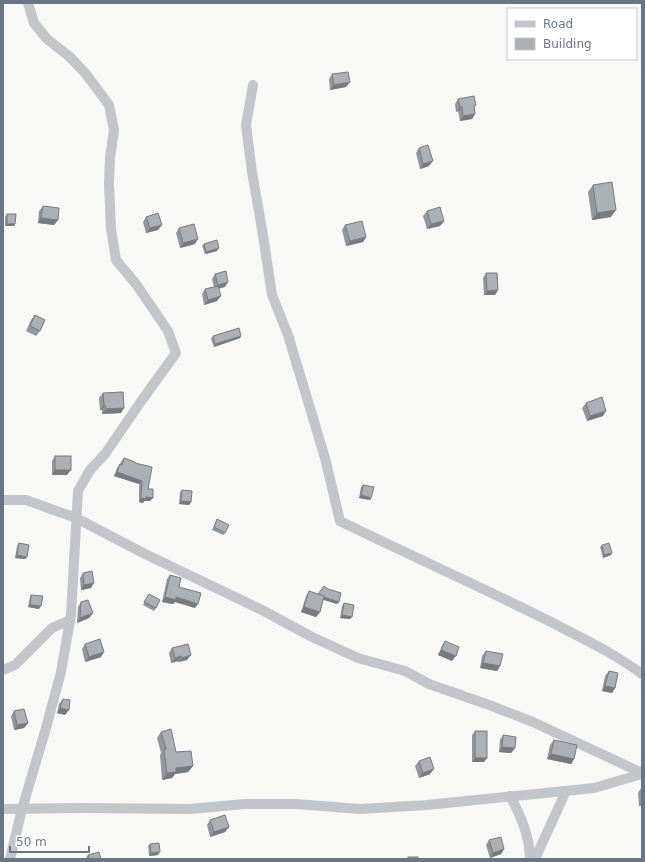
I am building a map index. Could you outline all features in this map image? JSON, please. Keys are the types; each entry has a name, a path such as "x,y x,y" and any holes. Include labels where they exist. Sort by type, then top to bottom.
{"street":[{"path":"10,859 22,809 61,672 70,620 78,491 90,470 105,454 176,353 168,331 136,284 116,260 111,229 109,184 110,158 114,130 109,105 86,74 70,57 47,39 34,24 28,3"},
{"path":"253,85 246,125 272,295 288,334 325,458 340,521 512,602 628,663 642,674"},
{"path":"3,500 26,500 76,518 145,554 358,658 405,671 429,684 534,722 642,773"},
{"path":"3,670 15,665 52,628 70,620"},
{"path":"3,809 190,809 245,804 288,804 360,809 427,805 594,788 642,773"},
{"path":"535,859 566,791"},
{"path":"510,796 523,827 530,851 530,859"}],"building":[{"path":"348,72 350,82 334,85 332,74"},
{"path":"474,96 476,105 474,106 475,114 463,116 462,107 460,107 458,99"},
{"path":"428,145 433,161 423,164 419,148"},
{"path":"612,182 616,210 597,213 593,185"},
{"path":"43,206 59,208 58,220 41,218"},
{"path":"440,207 444,221 431,224 427,211"},
{"path":"158,213 162,225 150,228 146,217"},
{"path":"7,214 16,214 15,224 7,224"},
{"path":"362,221 366,237 350,241 345,225"},
{"path":"194,224 198,239 183,243 179,228"},
{"path":"217,240 219,248 206,252 204,244"},
{"path":"226,271 228,282 218,285 215,274"},
{"path":"486,273 497,273 498,290 487,291"},
{"path":"218,286 221,296 208,300 205,289"},
{"path":"35,315 45,320 40,331 30,326"},
{"path":"239,328 241,336 215,344 213,336"},
{"path":"123,392 124,408 106,409 104,405 103,393"},
{"path":"602,397 606,411 590,416 586,403"},
{"path":"55,456 71,456 71,470 55,470"},
{"path":"124,458 135,463 152,467 148,489 153,489 153,498 141,498 142,481 117,472 120,464 122,465"},
{"path":"363,485 374,487 371,498 361,495"},
{"path":"182,490 192,491 191,502 181,501"},
{"path":"217,519 229,525 225,533 214,527"},
{"path":"19,543 29,545 27,557 17,555"},
{"path":"609,543 612,553 604,555 602,545"},
{"path":"92,571 94,583 84,585 83,573"},
{"path":"170,575 181,578 179,587 201,593 198,604 176,597 176,600 165,597"},
{"path":"324,586 328,589 341,593 339,602 318,594"},
{"path":"309,591 324,596 320,612 304,607"},
{"path":"149,594 160,600 156,608 144,602"},
{"path":"31,595 43,596 41,606 30,605"},
{"path":"88,600 93,613 80,618 81,602"},
{"path":"344,603 354,605 352,617 342,615"},
{"path":"100,639 104,652 89,657 85,644"},
{"path":"445,641 459,647 456,656 441,650"},
{"path":"188,644 191,655 182,658 181,656 175,658 172,648"},
{"path":"486,651 503,654 500,666 483,663"},
{"path":"609,671 618,673 615,688 605,686"},
{"path":"63,699 70,700 69,710 60,708"},
{"path":"24,709 28,723 17,725 14,711"},
{"path":"171,729 176,752 191,751 193,766 176,768 176,772 167,773 164,749 166,749 161,732"},
{"path":"475,731 487,731 487,758 475,758"},
{"path":"503,735 516,737 515,748 502,747"},
{"path":"554,740 577,745 574,759 551,754"},
{"path":"430,757 434,769 423,773 419,761"},
{"path":"225,815 229,827 214,832 210,820"},
{"path":"501,837 504,849 493,853 489,840"},
{"path":"159,843 160,852 151,853 150,844"},
{"path":"99,852 101,859 89,859 88,855"},
{"path":"408,857 418,857 418,859 408,859"}]}
